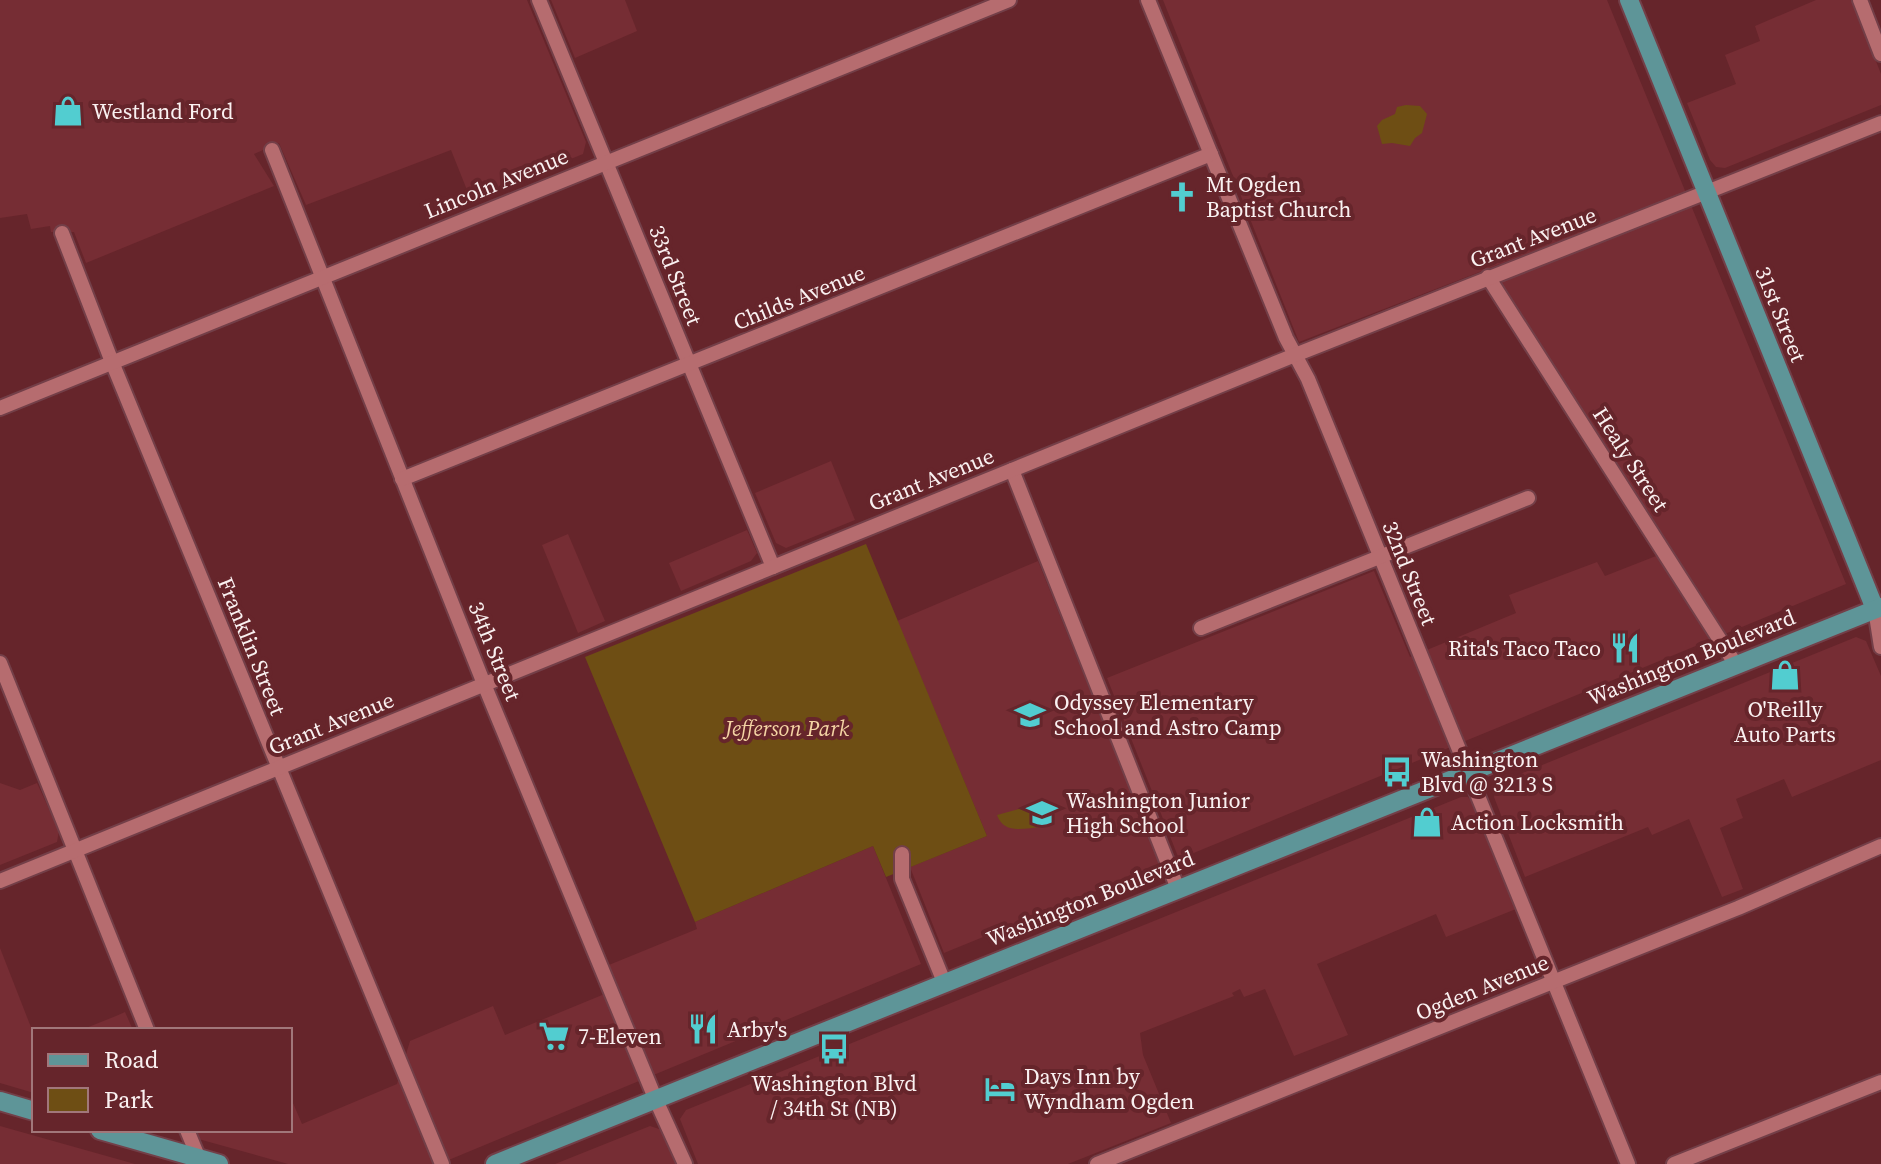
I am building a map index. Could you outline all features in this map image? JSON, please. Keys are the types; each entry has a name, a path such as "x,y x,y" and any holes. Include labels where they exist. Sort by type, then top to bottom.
{"main road":[{"name":"31st Street","path":"1629,0 1878,608"},
{"name":"Washington Boulevard","path":"495,1164 1878,608"},
{"path":"0,1101 32,1110"},
{"path":"107,1132 219,1164"}],"street":[{"name":"33rd Street","path":"539,0 773,567"},
{"name":"Lincoln Avenue","path":"0,408 1009,0"},
{"name":"32nd Street","path":"1148,0 1286,338 1308,379 1628,1164"},
{"path":"1860,0 1881,54"},
{"name":"Grant Avenue","path":"0,881 1488,277 1881,123"},
{"name":"34th Street","path":"272,150 484,684 685,1164"},
{"name":"Childs Avenue","path":"402,479 1211,154"},
{"name":"Franklin Street","path":"62,233 112,362 442,1164"},
{"name":"Healy Street","path":"1488,277 1736,665"},
{"path":"1012,470 1178,889"},
{"path":"1201,628 1528,498"},
{"name":"31st Street","path":"1878,608 1881,647"},
{"path":"0,663 146,1028"},
{"name":"Ogden Avenue","path":"1097,1164 1554,982 1881,846"},
{"path":"902,854 902,879 944,982"},
{"path":"1674,1164 1881,1082"},
{"path":"188,1132 199,1159"}],"shaded area":[{"path":"0,0 527,0 586,142 583,154 471,200 451,150 306,205 279,143 254,154 274,186 86,263 74,232 51,232 50,226 31,229 27,214 0,218"},
{"path":"551,0 625,0 637,31 575,58"},
{"path":"1163,0 1607,0 1846,584 1179,859 1107,678 1374,571 1410,657 1516,613 1509,595 1597,562 1605,576 1656,556 1485,287 1531,267 1526,254 1299,342"},
{"path":"1816,0 1852,0 1881,74 1881,105 1725,168 1716,167 1710,160 1687,103 1736,84 1725,55 1760,41 1755,26"},
{"path":"831,461 855,520 786,548 776,543 755,493"},
{"path":"747,530 757,553 751,561 681,591 669,563"},
{"path":"568,534 605,621 578,633 542,545"},
{"path":"1038,561 1160,865 944,953 910,867 987,836 897,621"},
{"path":"1856,637 1866,641 1881,676 1881,760 1792,797 1784,779 1736,799 1743,818 1720,828 1743,889 1722,897 1689,819 1652,835 1648,827 1525,877 1494,797 1498,783"},
{"path":"0,783 20,790 37,783 59,831 57,842 0,865"},
{"path":"1461,797 1468,797 1472,803 1516,909 1446,937 1436,914 1317,964 1348,1035 1294,1056 1265,989 1244,997 1240,989 1232,993 1234,996 1140,1033 1143,1055 1171,1123 1068,1164 698,1164 680,1119 686,1110"},
{"path":"873,846 921,964 439,1164 288,1164 173,1132 292,1132 292,1101 302,1124 397,1084 410,1041 493,1006 505,1035 607,993 604,967 697,929 695,922"},
{"path":"0,948 32,1030 32,1092 0,1083"},
{"path":"125,1012 132,1028 86,1028"},
{"path":"0,1126 135,1164 0,1164"},
{"path":"650,1126 662,1130 677,1164 555,1164"}],"green space":[{"path":"1420,106 1427,114 1422,133 1410,146 1382,144 1377,126 1395,114 1397,107"},
{"name":"Jefferson Park","path":"866,544 987,836 886,877 873,846 695,922 585,657"},
{"path":"1037,804 1042,827 1010,828 997,815"}],"place":[{"name":"Westland Ford","path":"68,111"},
{"name":"Mt Ogden Baptist Church","path":"1182,197"},
{"name":"Rita's Taco Taco","path":"1625,648"},
{"name":"O'Reilly Auto Parts","path":"1785,675"},
{"name":"Odyssey Elementary School and Astro Camp","path":"1030,715"},
{"name":"Washington Blvd @ 3213 S","path":"1397,772"},
{"name":"Washington Junior High School","path":"1042,813"},
{"name":"Action Locksmith","path":"1427,822"},
{"name":"Arby's","path":"703,1029"},
{"name":"7-Eleven","path":"554,1036"},
{"name":"Washington Blvd / 34th St (NB)","path":"834,1049"},
{"name":"Days Inn by Wyndham Ogden","path":"1000,1089"}]}
